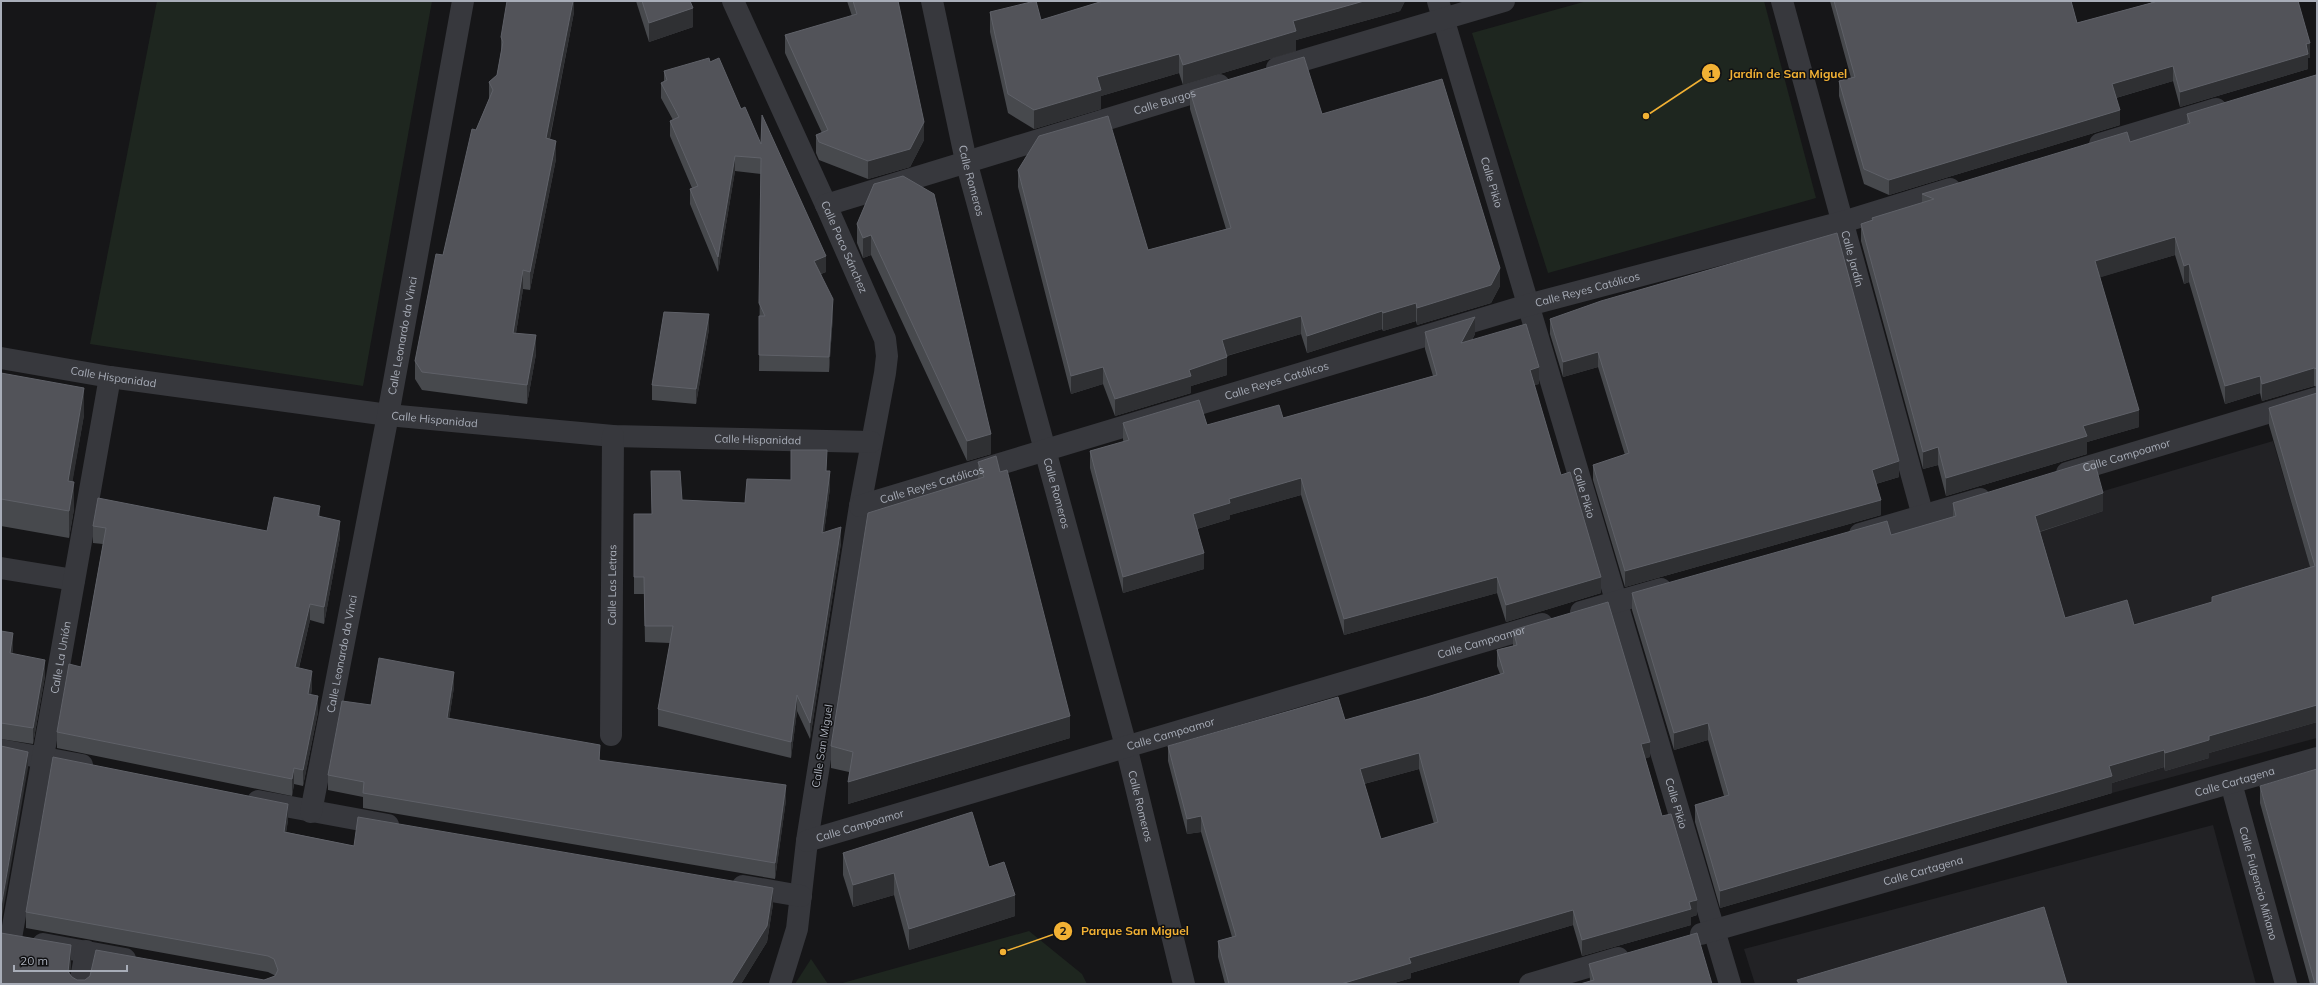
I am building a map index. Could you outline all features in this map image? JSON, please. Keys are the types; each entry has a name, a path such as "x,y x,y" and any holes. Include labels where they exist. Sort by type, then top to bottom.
{"street":[{"name":"Calle Leonardo da Vinci","path":"311,812 388,415 463,1"},
{"name":"Calle Paco Sánchez","path":"733,1 885,339 887,356 885,373 860,506"},
{"name":"Calle Romeros","path":"932,1 966,161 1126,746 1184,984"},
{"name":"Calle Burgos","path":"826,205 966,161 1247,77 1441,10 1504,1"},
{"name":"Calle Jardín","path":"1782,1 1923,516"},
{"name":"Calle Pikio","path":"1441,10 1730,984"},
{"path":"2080,150 2233,104"},
{"name":"Calle Reyes Católicos","path":"860,506 1528,305 1843,222 1973,182"},
{"name":"Calle Hispanidad","path":"1,358 110,378 388,415 613,436 871,442"},
{"name":"Calle La Unión","path":"6,937 44,758 110,378"},
{"name":"Calle Campoamor","path":"2044,480 2317,398"},
{"name":"Calle Las Letras","path":"611,735 613,436"},
{"path":"1838,540 1999,493"},
{"name":"Calle San Miguel","path":"780,984 797,929 807,841 860,506"},
{"path":"1,568 74,580"},
{"name":"Calle Campoamor","path":"807,841 1677,585"},
{"path":"1,750 105,770"},
{"name":"Calle Cartagena","path":"1683,940 2317,758"},
{"name":"Calle Fulgencio Miñano","path":"2231,783 2286,984"},
{"path":"234,796 311,812 404,828"},
{"path":"723,883 801,896"},
{"path":"6,937 148,963"},
{"path":"80,984 86,951"},
{"path":"1530,984 1637,953"}],"shaded area":[{"path":"157,1 432,1 363,386 90,344"},
{"path":"1587,1 1764,1 1816,198 1548,273 1472,33"},
{"path":"2273,441 2317,590 2317,738 2112,793 2029,513"},
{"path":"2213,825 2256,984 1755,984 1744,949"},
{"path":"1029,931 1082,974 1087,984 839,984"},
{"path":"811,959 828,984 795,984"}],"building":[{"path":"507,1 573,1 546,138 556,141 530,272 523,270 513,333 536,335 527,385 422,372 415,361 436,254 443,255 472,129 476,130 493,90 489,82 497,75 503,42 501,37"},
{"path":"642,1 690,1 693,8 649,23"},
{"path":"853,1 898,1 924,122 910,149 868,161 819,142 816,135 828,130 785,35 857,14"},
{"path":"1036,1 1041,20 1103,1 1364,1 1293,21 1296,31 1183,65 1179,54 1097,77 1101,90 1034,110 1008,94 990,12"},
{"path":"1834,1 2071,1 2077,23 2155,1 2298,1 2310,43 2306,44 2308,54 2180,92 2173,66 2112,84 2120,110 1889,180 1864,169 1839,81 1855,77"},
{"path":"1304,57 1322,114 1442,79 1500,268 1491,285 1417,308 1416,303 1383,313 1382,311 1307,336 1301,316 1222,340 1227,357 1189,370 1191,376 1115,399 1103,367 1071,376 1018,170 1039,136 1108,116 1148,250 1231,228 1190,91"},
{"path":"709,58 710,62 719,58 741,109 745,107 761,144 762,115 826,256 814,261 833,299 829,357 759,355 759,316 765,316 759,303 761,158 735,156 718,257 690,189 698,186 670,121 679,117 661,83 667,80 664,71"},
{"path":"2316,75 2317,369 2314,368 2262,384 2260,376 2225,386 2189,264 2184,266 2175,237 2095,261 2139,410 2083,426 2087,436 1946,478 1938,447 1923,452 1861,224 1873,220 1872,218 1934,199 1922,194 2127,132 2130,142 2190,123 2187,114"},
{"path":"903,176 934,194 991,434 967,441 871,235 863,238 857,224 874,184"},
{"path":"1837,233 1899,461 1872,470 1881,500 1625,571 1593,465 1629,453 1598,352 1563,362 1550,319 1601,301"},
{"path":"664,312 709,314 696,389 652,385"},
{"path":"1475,317 1461,343 1526,324 1539,367 1530,370 1561,475 1570,472 1601,577 1506,605 1497,577 1344,619 1301,478 1229,499 1230,503 1193,514 1204,553 1123,577 1090,451 1129,440 1123,423 1199,400 1207,425 1279,405 1283,418 1437,375 1425,332"},
{"path":"1,373 84,388 68,481 74,482 69,511 1,499"},
{"path":"2317,393 2317,705 2209,736 2209,740 2165,753 2164,750 2109,766 2112,776 1720,891 1695,805 1729,795 1708,723 1674,733 1632,593 1887,521 1891,535 1956,516 1953,503 2094,460 2103,493 2035,516 2065,618 2127,600 2134,625 2212,602 2212,597 2315,566 2269,408"},
{"path":"791,450 827,450 826,471 830,471 822,533 841,527 810,723 797,695 791,742 658,709 673,626 645,626 644,577 634,577 634,514 652,514 651,471 680,471 682,500 745,503 747,479 791,480"},
{"path":"996,456 1000,472 1007,470 1070,716 848,782 853,752 831,746 868,513 984,477 978,462"},
{"path":"274,497 320,506 318,516 340,521 324,607 310,604 295,667 312,671 308,694 318,696 303,770 294,768 292,779 57,732 69,664 81,667 106,528 93,526 98,498 267,531"},
{"path":"1608,602 1650,742 1641,744 1662,816 1671,814 1697,900 1689,902 1691,909 1582,940 1573,910 1409,958 1411,963 1341,984 1229,984 1218,941 1236,936 1201,816 1187,819 1168,746 1338,697 1345,720 1504,673 1497,650 1517,645 1513,630","holes":["1419,753 1438,822 1381,839 1360,769"]},
{"path":"1,631 13,633 10,653 45,660 33,728 1,723"},
{"path":"379,658 454,672 447,718 600,745 599,760 786,785 775,863 363,793 364,782 328,775 342,701 371,705"},
{"path":"1,746 28,752 1,907"},
{"path":"53,757 288,804 284,832 354,846 358,817 773,888 767,926 731,984 1,984 1,933 71,945 68,972 77,980 85,980 90,976 96,950 264,980 275,976 278,970 274,959 268,956 26,912"},
{"path":"2317,769 2317,984 2315,984 2260,786"},
{"path":"972,812 989,867 1004,862 1015,895 909,929 894,873 853,885 843,853"},
{"path":"2044,907 2067,984 1799,984 1797,980"},
{"path":"1697,933 1712,984 1580,984 1594,980 1589,964"}],"place":[{"name":"Jardín de San Miguel","path":"1646,116"},
{"name":"Parque San Miguel","path":"1003,952"}]}
